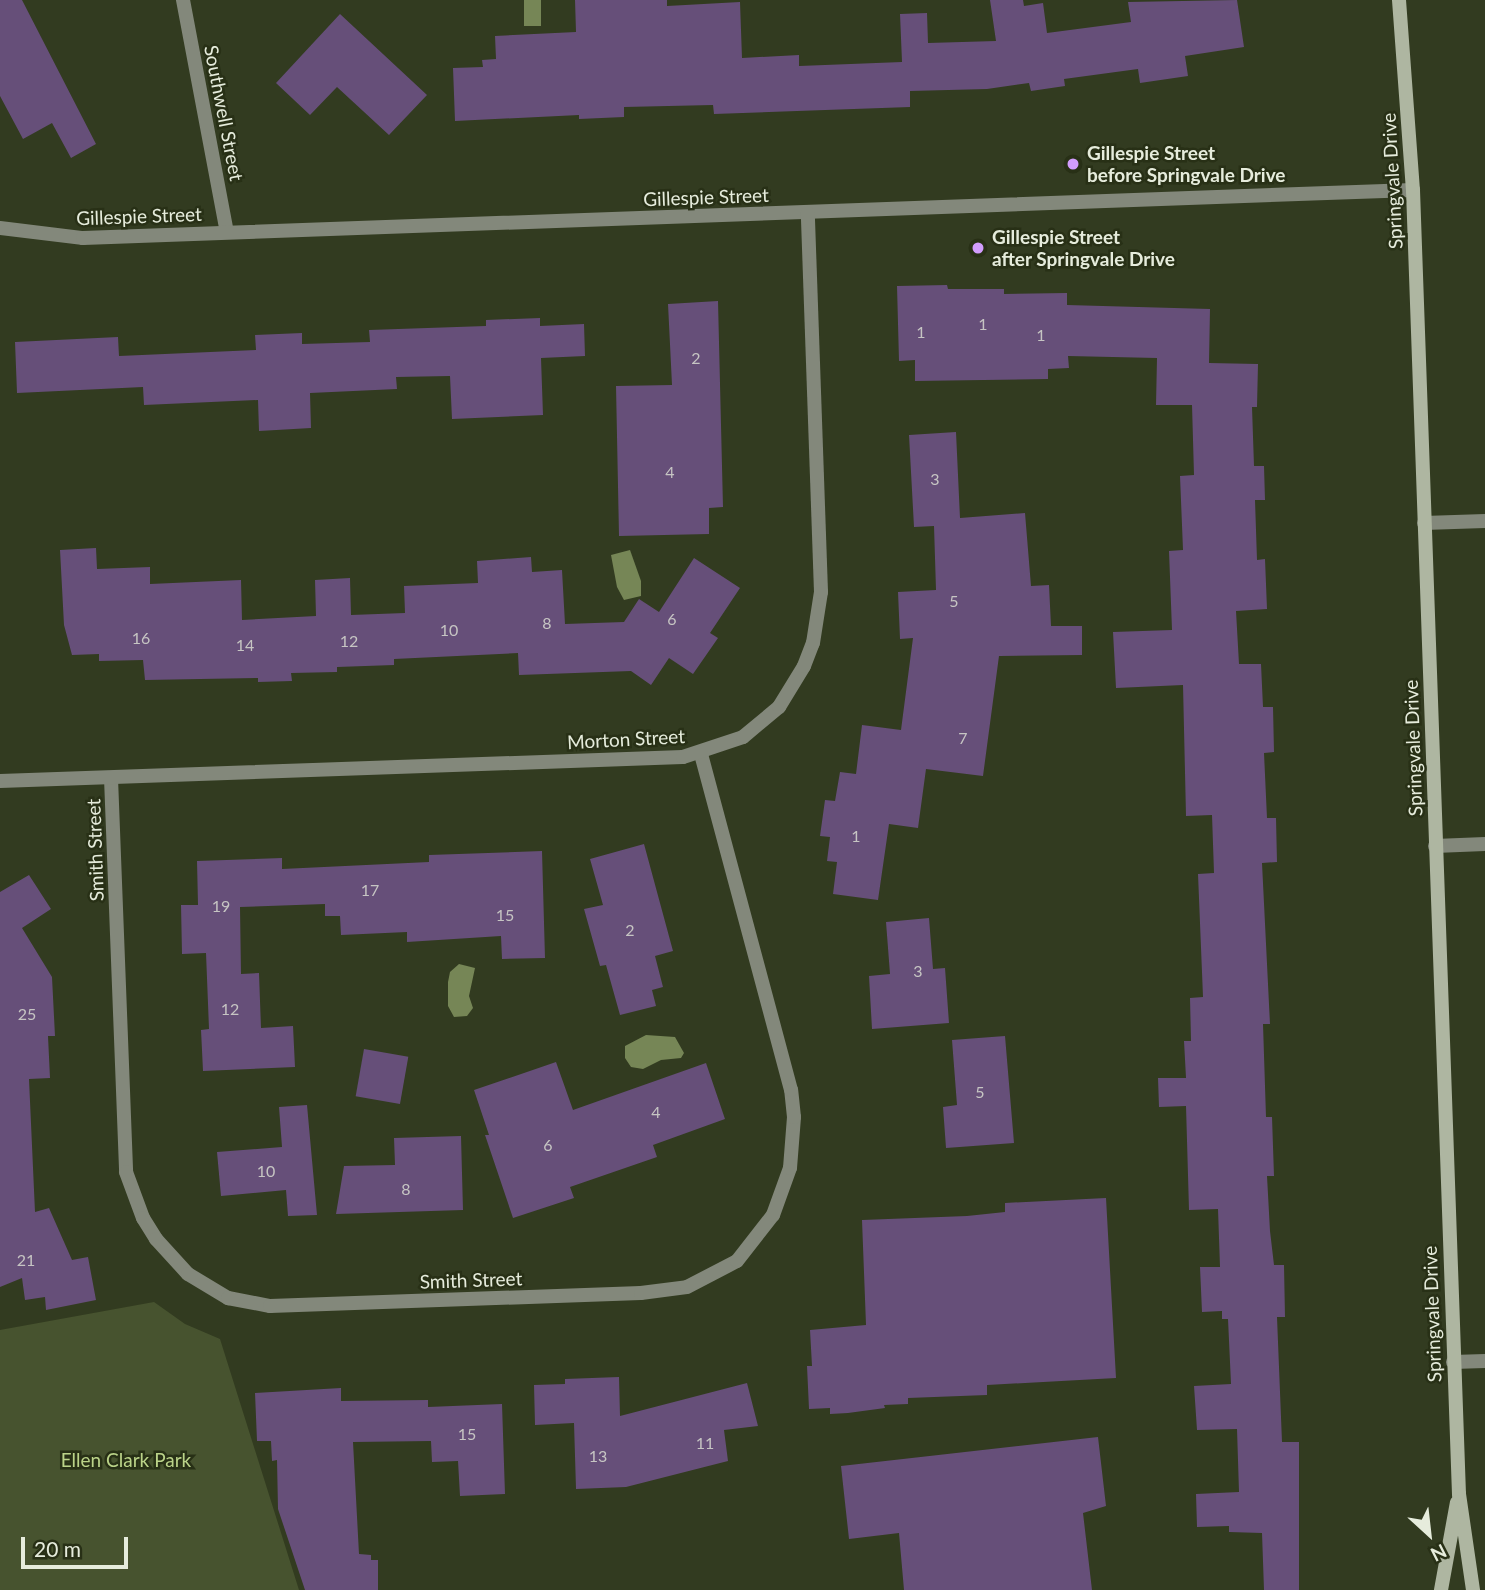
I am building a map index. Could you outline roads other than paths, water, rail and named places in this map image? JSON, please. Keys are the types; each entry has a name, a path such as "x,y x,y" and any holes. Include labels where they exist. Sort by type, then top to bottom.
{"main road":[{"name":"Springvale Drive","path":"1399,0 1413,190 1459,1494 1473,1590"},
{"name":"Springvale Drive","path":"1441,1590 1459,1494"}],"street":[{"name":"Southwell Street","path":"184,0 227,232"},
{"name":"Gillespie Street","path":"0,228 73,238 1413,190"},
{"name":"Morton Street","path":"0,781 683,757 701,754 743,737 779,707 804,666 813,643 821,592 808,213"},
{"path":"1424,523 1485,521"},
{"name":"Smith Street","path":"111,778 126,1172 150,1229 188,1274 228,1298 270,1306 641,1293 687,1287 737,1261 773,1215 790,1168 794,1117 791,1090 701,754"},
{"path":"1435,846 1485,844"},
{"path":"1453,1362 1485,1361"}],"place":[{"name":"Gillespie Street before Springvale Drive","path":"1073,164"},
{"name":"Gillespie Street after Springvale Drive","path":"978,248"}],"park label":[{"name":"Ellen Clark Park","path":"126,1460"}]}
